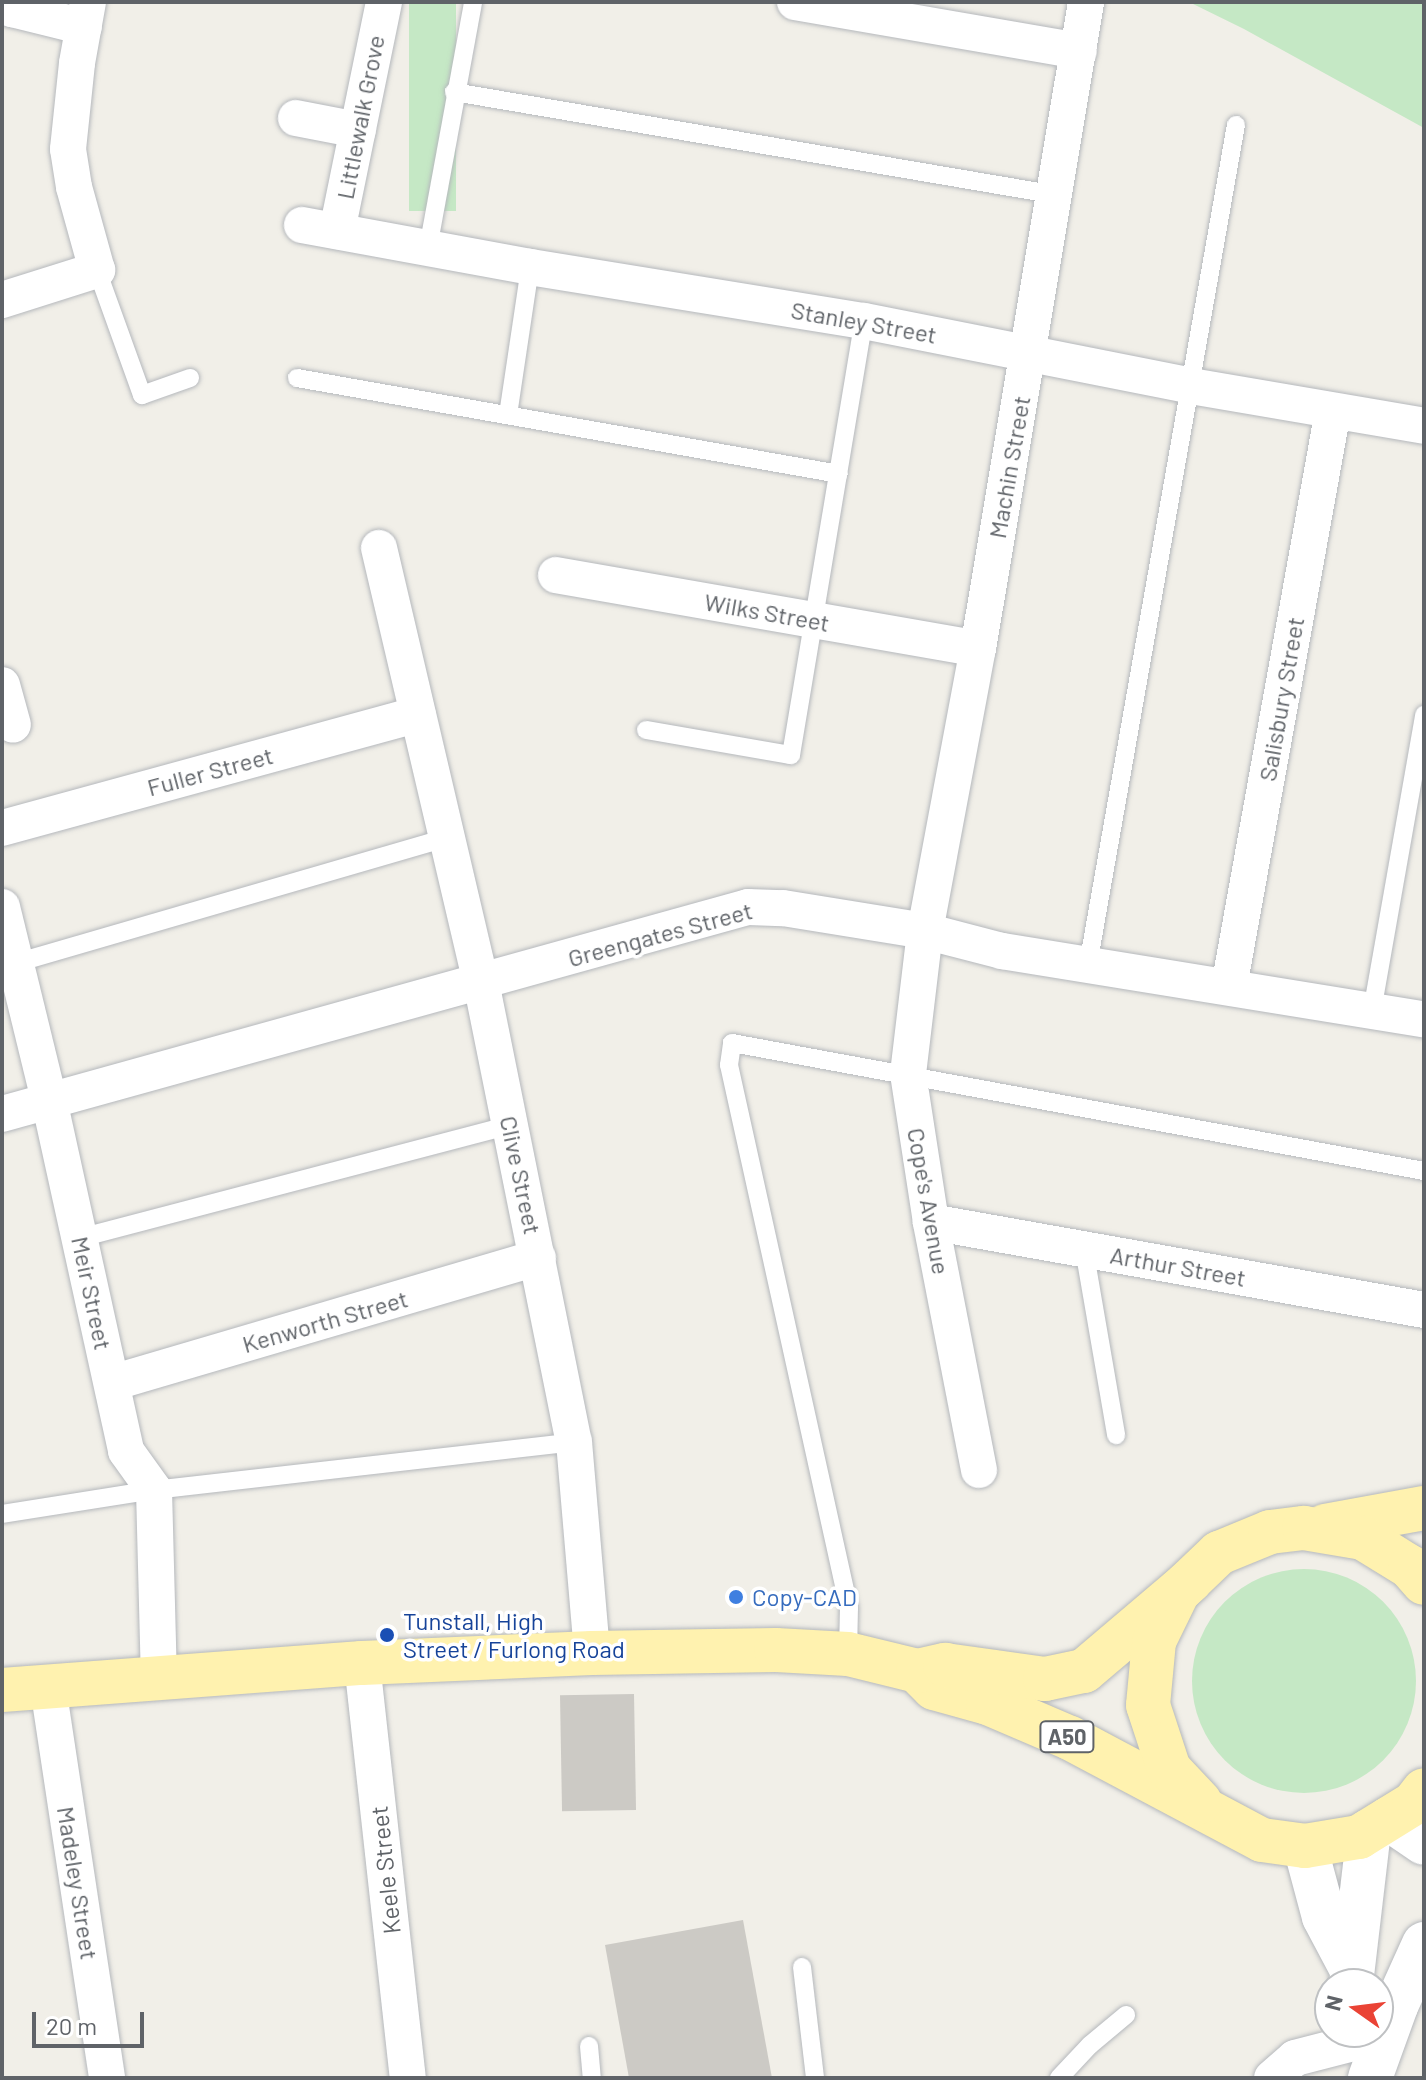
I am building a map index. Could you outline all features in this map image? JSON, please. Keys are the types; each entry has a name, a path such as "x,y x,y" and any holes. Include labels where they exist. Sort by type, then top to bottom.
{"main road":[{"name":"A50","path":"1213,1816 1169,1769 1148,1705 1154,1641 1178,1592 1219,1553 1270,1532 1310,1529 1424,1508"},
{"name":"A50","path":"1310,1529 1363,1538 1410,1567 1424,1583"},
{"name":"A50","path":"2,1690 362,1663 592,1653 776,1650 848,1654 918,1671 945,1665 1045,1679 1084,1671 1190,1581"},
{"name":"A50","path":"918,1671 934,1688 988,1703 1070,1738 1262,1840 1305,1846 1359,1837 1414,1803 1424,1790"}],"street":[{"path":"2,300 97,270 74,187 68,149 86,15 12,9 7,2"},
{"name":"Littlewalk Grove","path":"337,231 384,2"},
{"path":"795,2 1079,51"},
{"name":"Machin Street","path":"925,931 978,649 1028,353 1051,194 1086,2"},
{"path":"296,118 358,130"},
{"name":"Stanley Street","path":"302,225 530,267 864,321 1191,386 1424,426"},
{"name":"Salisbury Street","path":"1229,987 1333,411"},
{"name":"Clive Street","path":"379,548 481,982 574,1442 592,1653"},
{"name":"Wilks Street","path":"556,575 978,649"},
{"path":"2,685 13,725"},
{"name":"Fuller Street","path":"2,828 417,709"},
{"name":"Meir Street","path":"2,907 49,1100 126,1451 154,1490"},
{"name":"Greengates Street","path":"2,1114 748,907 783,908 925,931 1002,951 1424,1019"},
{"name":"Cope's Avenue","path":"925,931 908,1074 931,1222 979,1470"},
{"name":"Arthur Street","path":"931,1222 1424,1310"},
{"name":"Kenworth Street","path":"112,1383 538,1258"},
{"path":"154,1490 159,1676"},
{"name":"Keele Street","path":"362,1663 408,2078"},
{"name":"Madeley Street","path":"48,1687 107,2078"},
{"path":"1352,1968 1379,1825 1424,1843"},
{"path":"1305,1846 1324,1917 1347,1968"},
{"path":"1272,2078 1295,2058 1360,2057 1396,2006 1424,1944"}],"lane":[{"path":"428,248 454,92 473,2"},
{"path":"454,92 1051,194"},
{"path":"1088,965 1236,125"},
{"path":"508,415 530,267"},
{"path":"97,270 142,395 190,378"},
{"path":"646,730 791,755 864,321"},
{"path":"297,378 839,474"},
{"path":"1372,1011 1424,715"},
{"path":"16,963 447,838"},
{"path":"848,1654 849,1608 729,1065 732,1043 1424,1171"},
{"path":"80,1238 510,1125"},
{"path":"1084,1249 1116,1435"},
{"path":"2,1514 154,1490 574,1442"},
{"path":"802,1967 815,2078"},
{"path":"1059,2078 1090,2045 1126,2015"},
{"path":"589,2046 592,2078"}],"green space":[{"path":"409,2 456,2 456,211 409,211"},
{"path":"1189,2 1424,2 1424,128 1244,29"},
{"path":"1304,1569 1347,1577 1383,1602 1408,1638 1416,1681 1408,1724 1383,1760 1347,1785 1304,1793 1261,1785 1225,1760 1200,1724 1192,1681 1200,1638 1225,1602 1261,1577"}],"building":[{"path":"634,1694 636,1810 562,1811 560,1695"},
{"path":"743,1920 772,2078 629,2078 605,1945"}],"place":[{"name":"Copy-CAD","path":"736,1597"},
{"name":"Tunstall, High Street / Furlong Road","path":"387,1635"}]}
